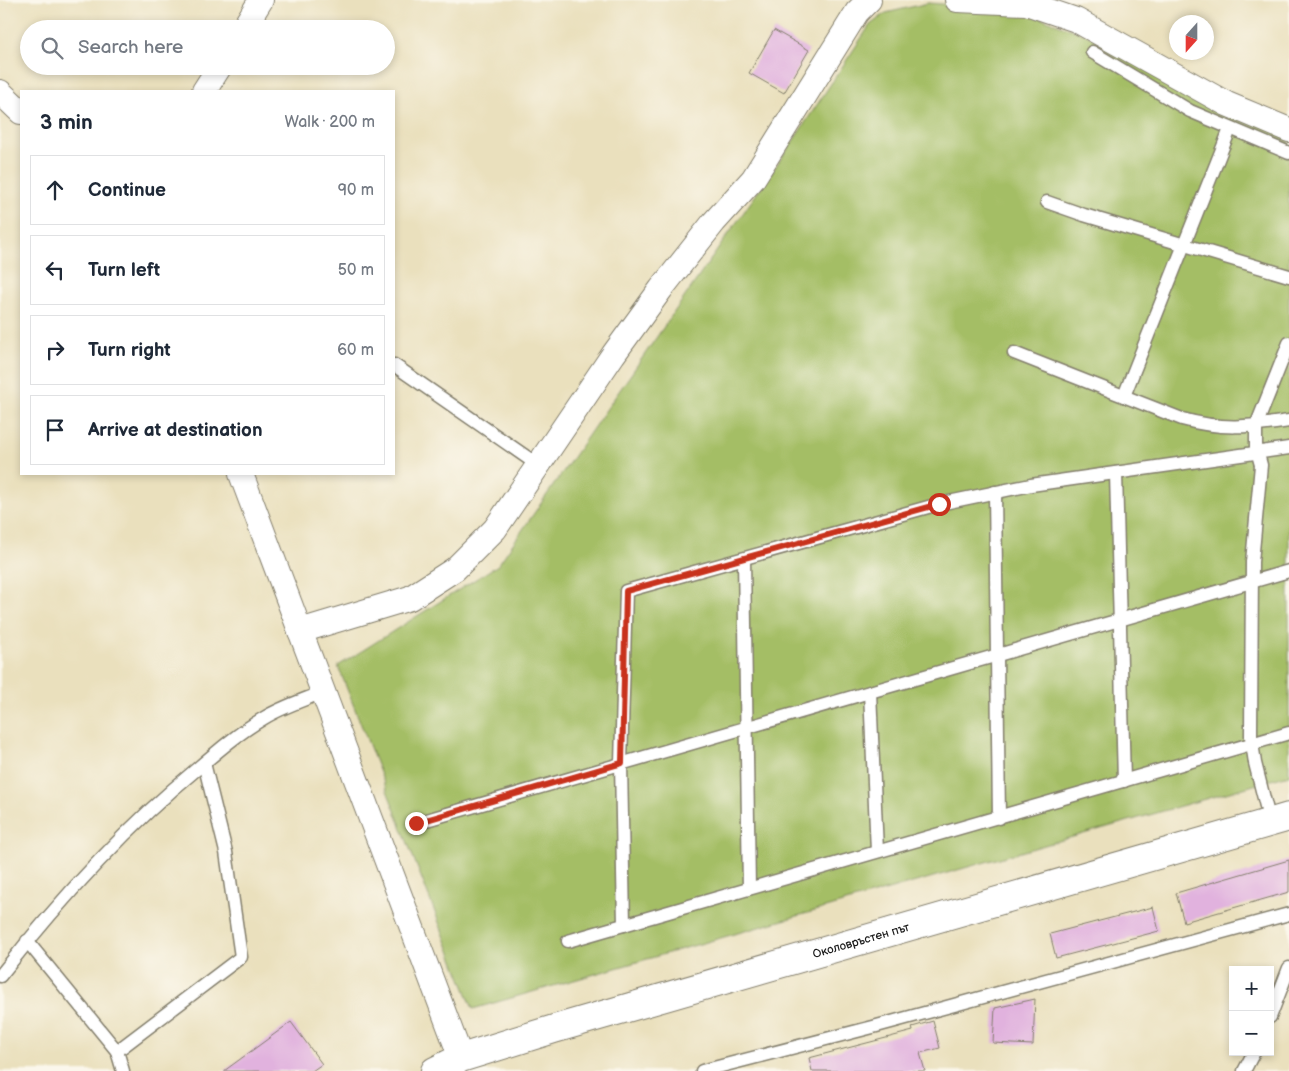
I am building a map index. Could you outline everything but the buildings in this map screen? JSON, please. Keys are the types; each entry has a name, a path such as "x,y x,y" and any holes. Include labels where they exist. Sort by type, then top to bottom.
{"street":[{"path":"249,20 261,0"},
{"path":"300,631 410,598 455,569 495,529 661,290 714,222 753,179 857,12 869,0"},
{"path":"957,0 1026,3 1076,20 1227,104 1289,130"},
{"path":"205,90 214,75"},
{"path":"0,92 20,111"},
{"path":"241,475 323,692 444,1067"},
{"name":"Околовръстен път","path":"444,1067 1280,819"}],"lane":[{"path":"1092,52 1190,111 1230,130 1289,153"},
{"path":"1124,396 1230,130"},
{"path":"1047,202 1289,276"},
{"path":"1280,819 1252,744 1250,658 1252,582 1261,465 1256,426 1289,343"},
{"path":"1014,353 1182,419 1207,426 1239,428 1289,421"},
{"path":"395,366 538,465"},
{"path":"624,925 622,763 626,591 939,504 995,492 1289,448"},
{"path":"1116,473 1124,781"},
{"path":"995,492 999,818"},
{"path":"744,559 749,888"},
{"path":"416,823 1289,571"},
{"path":"0,976 27,941 90,870 169,792 230,741 265,717 323,692"},
{"path":"870,692 877,851"},
{"path":"568,941 1289,733"},
{"path":"117,1051 241,957 226,852 204,763"},
{"path":"702,1071 873,1027 1289,914"},
{"path":"27,941 117,1051 123,1071"},
{"path":"1272,1011 1289,968"},
{"path":"1244,1071 1252,1056"}],"green space":[{"path":"928,3 1020,10 1105,42 1289,138 1289,775 473,1009 338,666 498,565 787,150 870,25 886,13"}],"route":[{"path":"416,823 622,763 626,591 939,504"}]}
